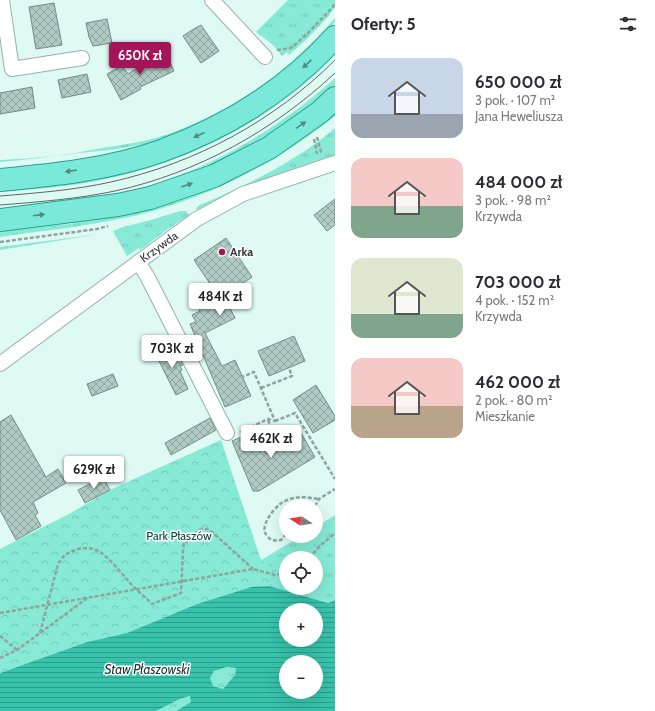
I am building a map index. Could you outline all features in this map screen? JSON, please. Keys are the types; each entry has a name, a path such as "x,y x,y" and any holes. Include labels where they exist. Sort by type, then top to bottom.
{"main road":[{"path":"0,180 109,165 161,151 199,135 252,107 275,91 296,75 335,37"},
{"path":"0,220 118,205 150,198 214,176 269,148 320,112 335,98"}],"street":[{"path":"2,0 12,69 82,58"},
{"path":"212,0 268,54"},
{"name":"Krzywda","path":"0,364 197,219 227,202 256,189 318,169 330,158"},
{"path":"138,262 232,433"}],"path":[{"path":"268,54 291,48 333,7 335,2"},
{"path":"317,136 321,152 330,158"},
{"path":"261,388 292,376 289,368"},
{"path":"242,377 254,372 275,420"},
{"path":"232,433 268,420 275,420 295,413 335,479"},
{"path":"268,420 280,446"},
{"path":"290,499 305,497 319,499 335,489"},
{"path":"279,506 269,518 265,525 264,532 268,538 274,541 279,540"},
{"path":"40,633 58,564 64,556 80,549 88,548 96,550 104,555 152,604 181,593 184,544 201,529 207,529 212,532 253,569"},
{"path":"316,551 335,533"},
{"path":"0,612 86,599 253,569 275,575 279,574"},
{"path":"0,658 17,650 86,599"},
{"path":"0,636 17,650"}],"green space":[{"path":"288,0 335,0 335,7 307,39 289,55 287,52 282,56 273,45 256,32"},
{"path":"335,18 335,22 318,40 283,72 243,100 200,123 165,138 137,146 60,155 136,143 156,138 215,114 269,80 310,45"},
{"path":"335,51 335,55 311,78 285,99 258,118 200,149 138,171 93,182 40,189 0,192 0,190 257,115 258,116"},
{"path":"335,78 335,85 312,104 264,138 238,152 183,176 123,194 96,198 119,194 155,184 211,162 263,133 312,98"},
{"path":"335,111 335,116 288,150 263,165 212,190 185,201 129,217 0,237 0,231 69,224 130,213"},
{"path":"335,128 335,155 260,180 197,210 196,208 200,205 253,181 288,162"},
{"path":"53,156 20,160 0,162 0,160"},
{"path":"180,211 186,211 189,215 140,250 139,248 127,256 113,231 123,227"},
{"path":"100,234 0,250 0,247"},
{"name":"Park Płaszów","path":"221,440 261,560 277,570 269,586 251,587 197,604 127,633 87,642 0,673 0,549 69,514 112,489"},
{"path":"335,515 335,600 328,603 301,595 323,595 323,551 279,551 279,590 251,587 261,560 289,543 323,543 323,523"},
{"path":"227,667 236,668 235,675 223,689 212,686 210,678 214,671"},
{"path":"191,696 191,702 176,711 156,711 180,699"}],"water":[{"name":"Staw Płaszowski","path":"269,586 279,589 279,595 300,595 328,603 335,600 335,711 176,711 191,702 190,696 180,699 156,711 0,711 0,673 87,642 127,633 197,604 251,587","holes":["227,667 236,668 235,675 223,689 213,686 210,678 214,671"]}],"building":[{"path":"54,3 62,45 36,49 29,7"},
{"path":"107,19 112,43 93,46 89,37 86,23"},
{"path":"201,25 219,51 201,63 183,36"},
{"path":"166,53 174,71 140,87 141,89 121,100 107,74 122,66 128,74 145,63"},
{"path":"87,74 91,92 62,98 58,80"},
{"path":"32,87 35,108 0,114 0,93"},
{"path":"335,199 335,225 327,231 314,215"},
{"path":"226,238 252,277 224,296 235,318 205,333 222,366 235,360 251,396 225,407 203,355 198,358 192,346 198,343 190,324 196,322 192,315 200,311 198,307 219,297 194,260"},
{"path":"294,336 305,361 269,376 258,351"},
{"path":"167,344 172,355 177,353 183,365 180,366 182,370 180,371 188,389 176,395 154,351"},
{"path":"113,374 118,386 92,396 87,384"},
{"path":"316,385 335,416 335,420 313,433 293,400"},
{"path":"11,415 46,477 58,469 66,483 33,502 38,513 35,515 41,526 16,540 0,510 0,422"},
{"path":"210,418 216,430 171,455 165,443"},
{"path":"256,431 266,454 301,433 315,457 259,491 253,491 232,441"},
{"path":"103,477 110,490 85,503 78,490"}],"tram line":[{"path":"0,196 56,191 97,185 143,174 173,164 232,137 260,120 286,102 335,60"},
{"path":"0,205 58,200 101,194 145,183 175,173 204,161 260,131 311,94 335,73"}],"place":[{"name":"Arka","path":"222,252"}]}
